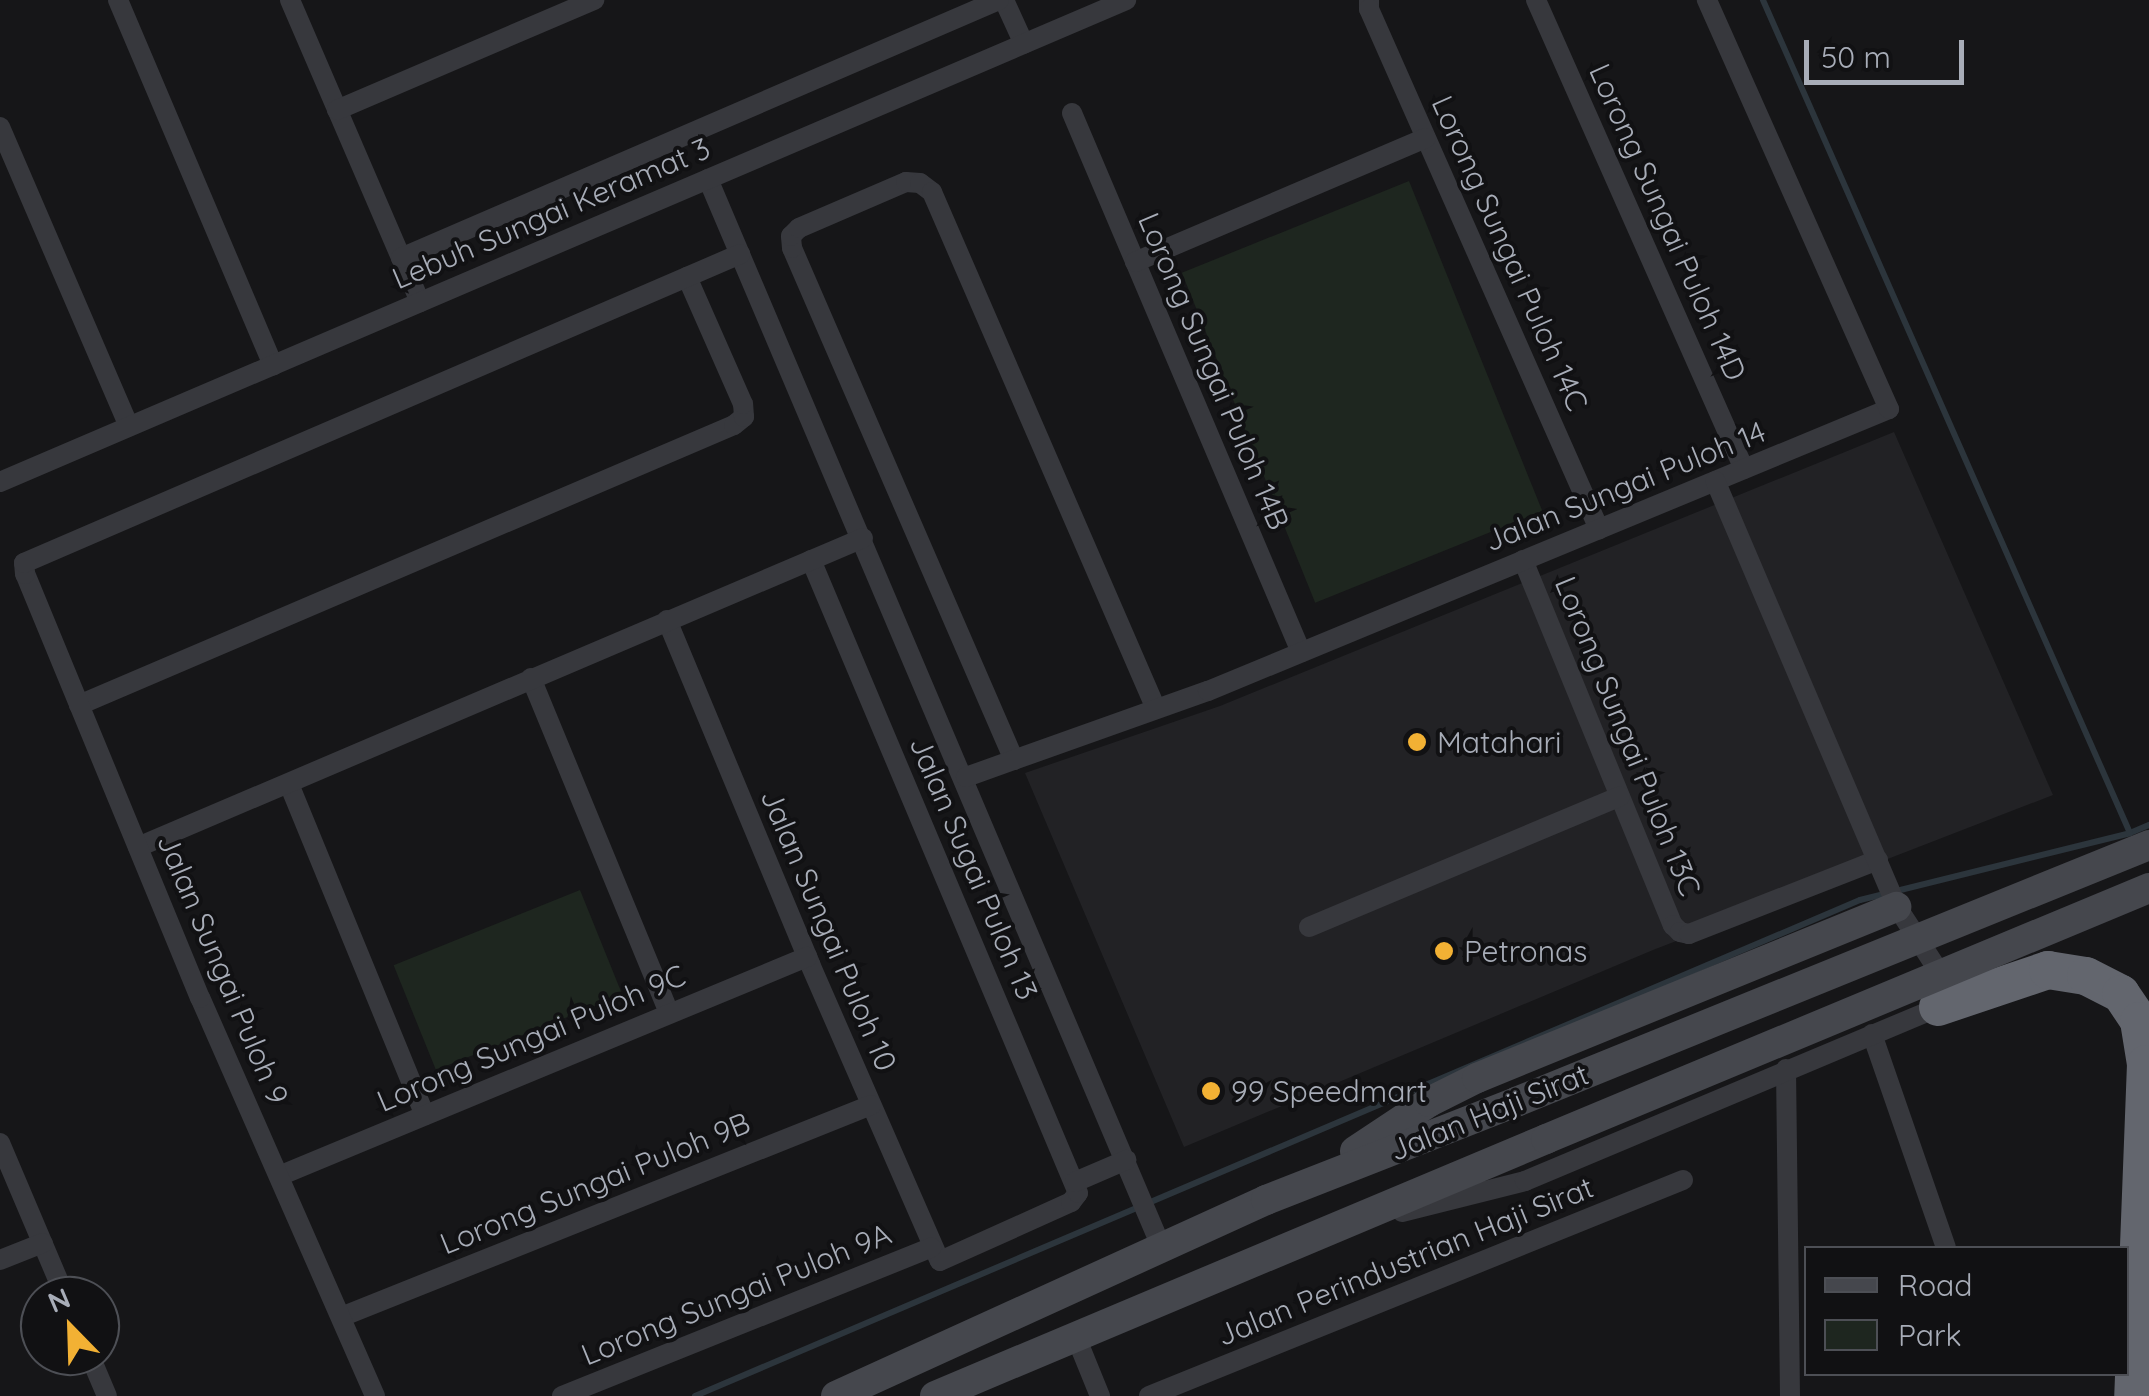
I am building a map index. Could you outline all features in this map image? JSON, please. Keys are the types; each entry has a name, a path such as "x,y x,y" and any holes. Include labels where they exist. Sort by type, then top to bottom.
{"highway":[{"path":"1938,1008 2048,970 2086,976 2121,994 2139,1022 2146,1064 2136,1396"},
{"path":"2136,1396 2149,1344"}],"main road":[{"name":"Jalan Haji Sirat","path":"836,1396 1307,1183 2149,846"},
{"name":"Jalan Haji Sirat","path":"935,1396 2149,888"},
{"path":"1307,1183 1455,1088 1894,896"}],"street":[{"path":"118,0 273,365"},
{"path":"290,0 420,302"},
{"path":"337,110 594,0"},
{"path":"1002,0 1024,44"},
{"name":"Lebuh Sungai Keramat 3","path":"401,258 1002,0"},
{"name":"Lebuh Sungai Keramat 3","path":"0,482 1126,0"},
{"name":"Lorong Sungai Puloh 14C","path":"1369,0 1368,9 1599,529"},
{"name":"Lorong Sungai Puloh 14D","path":"1536,0 1744,469"},
{"name":"Jalan Sungai Puloh 14","path":"966,777 1156,710 1302,652 1889,409 1707,0"},
{"name":"Lorong Sungai Puloh 14B","path":"1072,113 1302,652"},
{"path":"0,127 129,426"},
{"path":"1135,262 1426,138"},
{"path":"708,179 966,777 1161,1246"},
{"path":"1014,760 792,248 791,236 799,228 906,182 920,183 932,192 1156,710"},
{"path":"80,705 734,426 744,417 743,404 687,277 740,254"},
{"name":"Jalan Sungai Puloh 9","path":"375,1396 138,847 24,574 24,562 687,277"},
{"path":"1332,1229 1524,1182 1938,1008 1942,988 1936,966 1894,896 1716,481"},
{"path":"138,847 863,538"},
{"name":"Jalan Sugai Puloh 13","path":"811,560 1075,1190"},
{"name":"Lorong Sungai Puloh 13C","path":"1523,560 1673,924 1680,932 1689,934 1878,860"},
{"name":"Jalan Sungai Puloh 10","path":"668,620 807,958 936,1254"},
{"path":"531,678 669,1012"},
{"path":"289,784 425,1115"},
{"path":"1309,927 1620,796"},
{"name":"Lorong Sungai Puloh 9C","path":"279,1176 807,958"},
{"path":"1872,1034 1945,1246"},
{"path":"1786,1069 1790,1396"},
{"name":"Lorong Sungai Puloh 9B","path":"340,1318 871,1105"},
{"path":"0,1143 56,1276"},
{"name":"Lorong Sungai Puloh 9A","path":"562,1396 936,1254 1075,1190 1126,1160"},
{"name":"Jalan Perindustrian Haji Sirat","path":"1149,1396 1682,1180"},
{"path":"0,1260 42,1244"},
{"path":"1076,1337 1100,1396"}],"shaded area":[{"path":"1894,432 2053,795 1653,950 1184,1147 1025,773 1220,706"}],"green space":[{"path":"1409,181 1542,511 1315,603 1182,273"},
{"path":"580,890 622,995 436,1070 394,965"}],"waterway":[{"path":"695,1396 1860,900 2130,833 1763,0"},
{"path":"2130,833 2149,825"}],"place":[{"name":"Matahari","path":"1417,742"},
{"name":"Petronas","path":"1444,951"},
{"name":"99 Speedmart","path":"1211,1091"}]}
